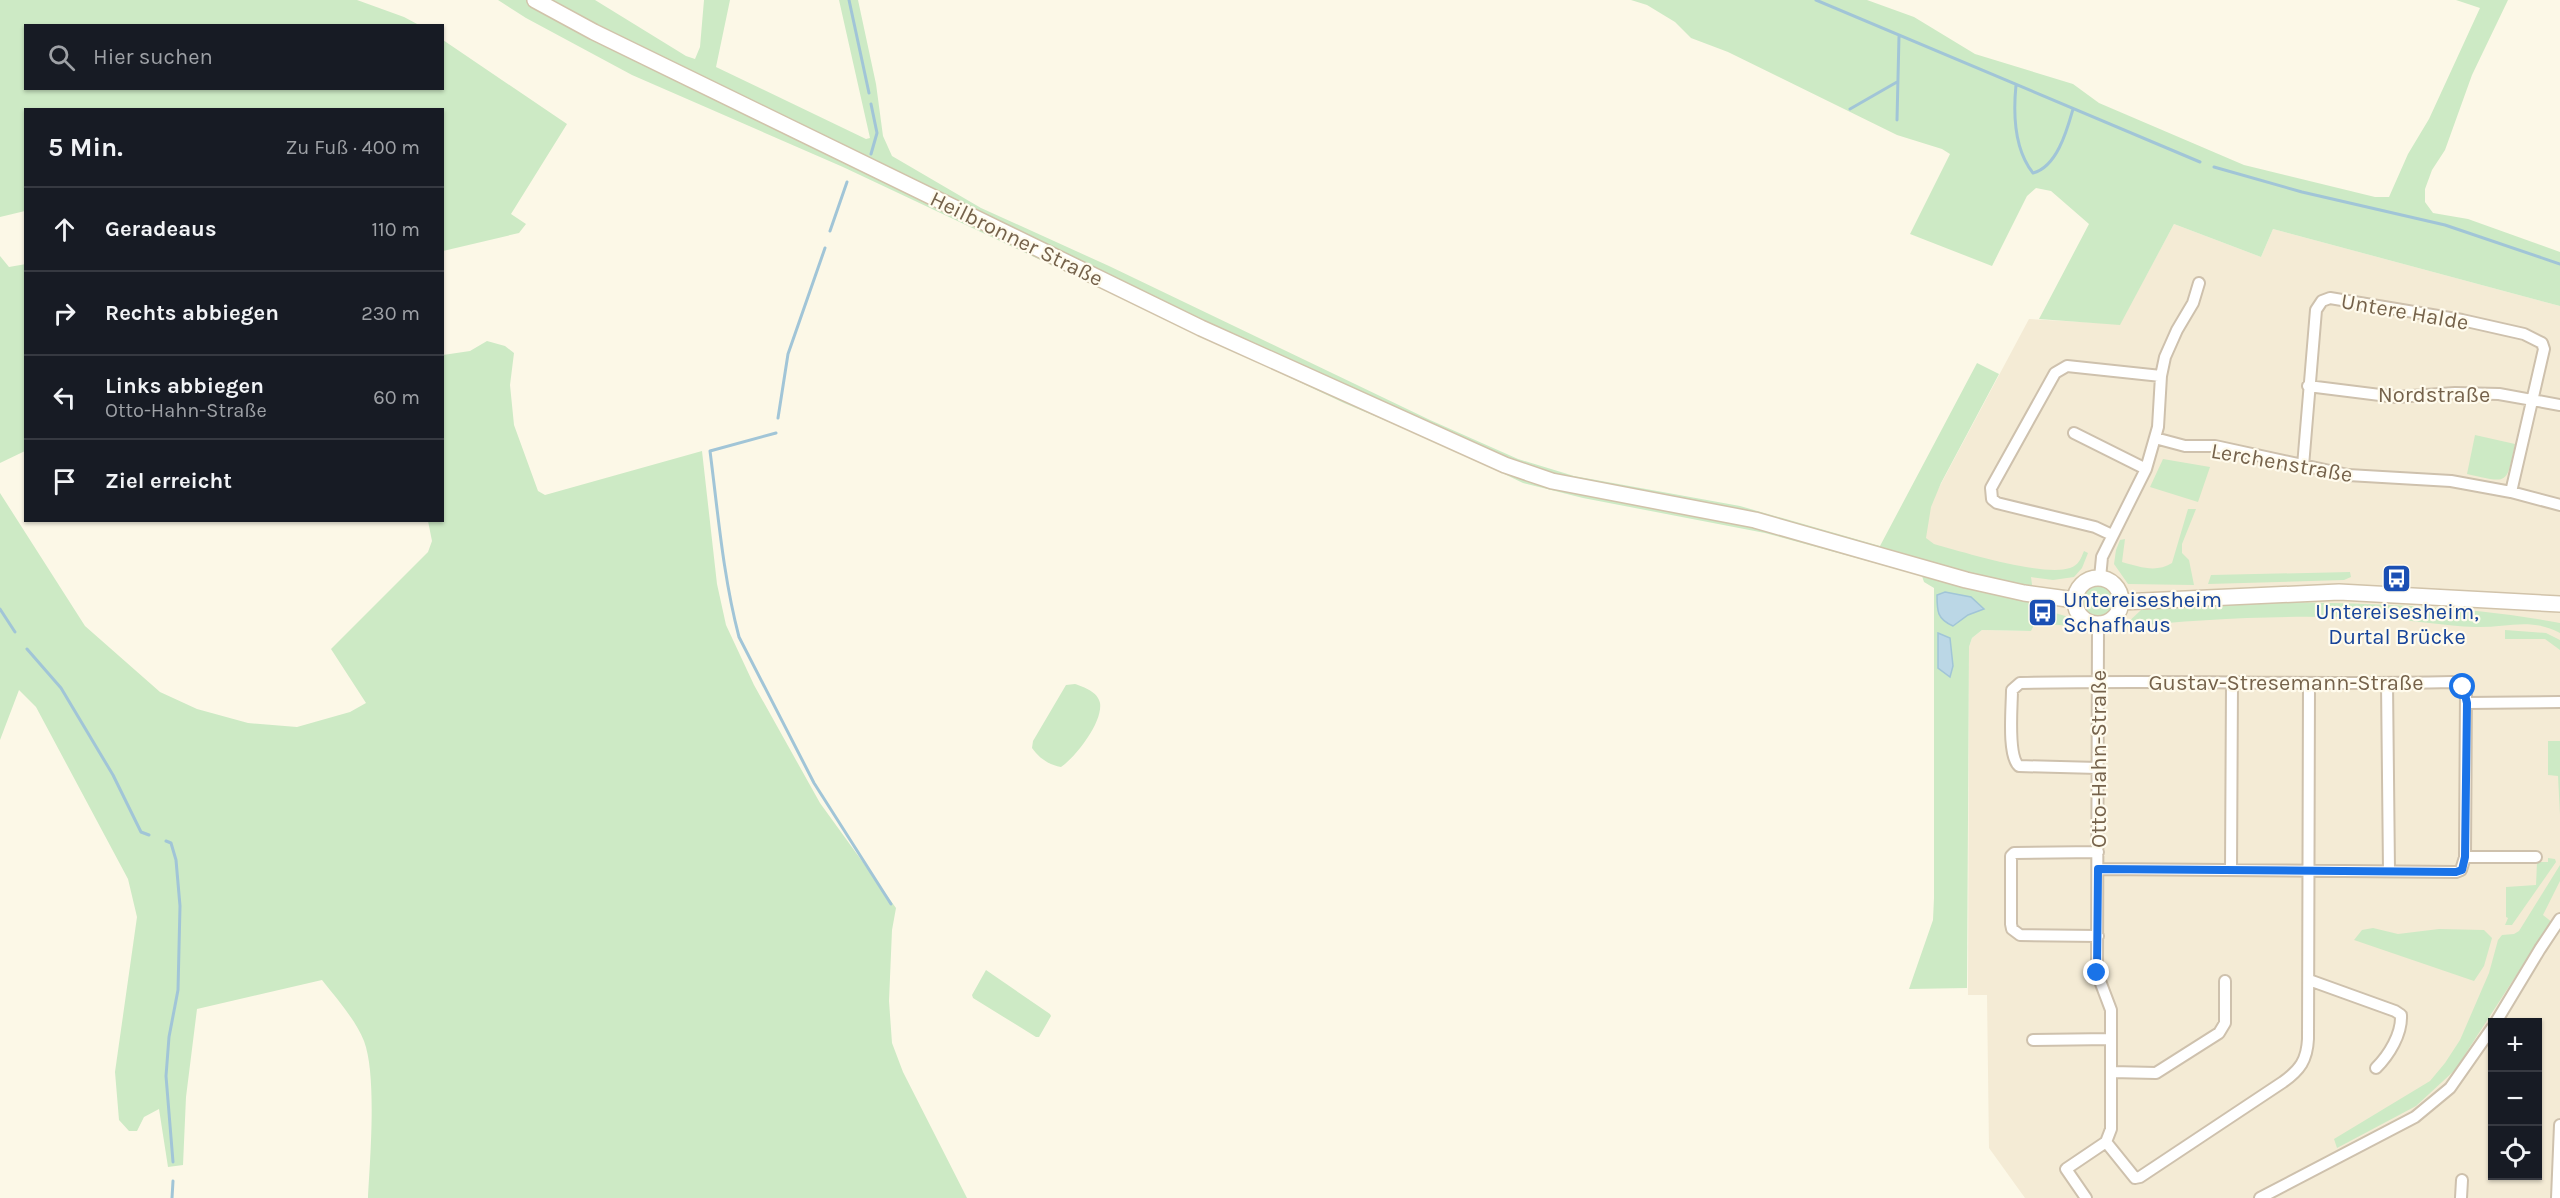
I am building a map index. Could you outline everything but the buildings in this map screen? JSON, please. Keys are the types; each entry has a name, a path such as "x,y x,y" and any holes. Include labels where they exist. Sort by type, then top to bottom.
{"main road":[{"name":"Heilbronner Straße","path":"535,0 594,32 1201,328 1505,465 1552,481 1755,520 1966,580 2024,593 2075,600"},
{"path":"2100,578 2115,585 2121,602 2117,615 2110,621 2098,624 2091,623 2079,615 2075,600 2084,583 2100,578"},
{"path":"2121,602 2339,592 2560,604"}],"street":[{"path":"2100,578 2102,557 2146,469 2158,427 2161,376 2165,357 2193,303 2199,283"},
{"name":"Untere Halde","path":"2302,466 2316,310 2322,301 2330,298 2462,320 2524,334 2539,340 2544,345 2533,400"},
{"path":"2112,535 2095,528 1997,503 1992,499 1991,488 2055,373 2060,368 2076,366 2161,376"},
{"name":"Nordstraße","path":"2308,387 2396,396 2455,393 2499,394 2560,405"},
{"path":"2511,492 2533,400"},
{"path":"2074,433 2146,469"},
{"name":"Lerchenstraße","path":"2155,438 2185,446 2215,446 2348,475 2451,481 2511,492 2560,505"},
{"name":"Otto-Hahn-Straße","path":"2098,624 2097,973 2111,1010 2112,1072 2111,1129 2106,1142"},
{"name":"Gustav-Stresemann-Straße","path":"2098,768 2019,766 2016,764 2012,753 2012,690 2015,686 2020,683 2097,681 2459,683 2466,691 2467,703"},
{"path":"2231,870 2232,683"},
{"path":"2086,1198 2066,1169 2106,1142 2129,1174 2135,1178 2140,1177 2296,1072 2307,1051 2309,683"},
{"path":"2387,683 2389,871"},
{"path":"2098,869 2456,872 2464,865 2465,857 2467,703 2560,702"},
{"path":"2098,852 2017,851 2011,856 2011,924 2015,933 2098,936"},
{"path":"2465,857 2536,857"},
{"path":"2499,1018 2558,928"},
{"path":"2309,980 2398,1012 2401,1019 2393,1045 2376,1068"},
{"path":"2112,1072 2156,1072 2219,1033 2225,1023 2225,981"},
{"path":"2260,1198 2415,1117 2450,1088 2488,1035"},
{"path":"2033,1040 2111,1039"},
{"path":"2557,1198 2560,1125"},
{"path":"2461,1198 2462,1180"}],"shaded area":[{"path":"2174,224 2261,257 2273,229 2560,306 2560,1198 2025,1198 1989,1148 1987,995 1968,995 1969,647 1972,638 1982,630 2031,631 1922,541 1928,508 2029,319 2120,324"}],"green space":[{"path":"0,0 357,0 417,24 24,24 24,90 444,90 444,41 567,124 511,214 526,224 519,233 444,251 444,108 24,108 24,211 0,217"},
{"path":"498,0 595,0 686,56 695,59 700,47 704,0 730,0 716,67 866,139 870,138 839,0 858,0 876,84 883,136 892,156 981,208 1109,266 1430,420 1518,459 1574,476 1740,506 1880,546 1977,363 1999,374 1941,483 1931,507 1926,538 1934,544 2003,562 2041,569 2058,570 2073,567 2081,559 2084,551 2088,553 2082,568 2074,577 2053,580 2031,577 2035,607 2072,618 2082,625 2083,634 2066,626 2053,625 2034,625 2031,631 1982,630 1972,638 1969,647 1967,988 1909,989 1933,920 1934,898 1934,588 1924,582 1922,576 1765,533 1583,498 1523,483 1450,448 1344,403 843,167 632,75 526,18"},
{"path":"1631,0 1867,0 1914,17 1975,54 2073,84 2099,103 2244,165 2375,197 2389,197 2408,154 2429,119 2480,8 2456,0 2508,0 2472,75 2445,150 2432,170 2425,189 2425,202 2433,213 2468,219 2560,252 2560,306 2273,229 2261,257 2174,224 2120,325 2039,319 2089,224 2051,191 2036,188 2027,196 1992,266 1910,234 1950,154 1942,149 1897,135 1728,52 1691,38 1675,22 1647,5"},
{"path":"0,256 9,267 24,264 24,451 0,463"},
{"path":"487,341 505,346 514,353 510,385 514,425 538,491 545,495 702,451 717,584 726,625 754,685 820,803 896,908 892,930 889,1001 892,1043 903,1072 967,1198 368,1198 372,1096 368,1056 356,1025 322,980 197,1009 186,1097 183,1165 168,1167 159,1109 144,1117 137,1131 129,1131 119,1120 115,1072 137,917 128,879 36,707 19,690 0,740 0,493 85,626 160,692 197,709 248,723 297,727 350,712 366,703 331,649 428,552 432,541 428,522 444,522 444,355 470,351"},
{"path":"2475,435 2515,444 2510,468 2503,478 2498,480 2467,474"},
{"path":"2163,459 2210,467 2198,502 2150,487"},
{"path":"2188,509 2196,509 2182,544 2182,553 2189,560 2194,585 2128,584 2114,564 2120,540 2125,539 2122,562 2148,568 2166,566 2172,563"},
{"path":"2350,572 2351,577 2344,580 2208,584 2211,575"},
{"path":"2099,585 2111,589 2115,601 2111,613 2099,617 2087,613 2083,601 2087,589"},
{"path":"2289,602 2459,609 2560,623 2560,633 2539,625 2528,624 2475,627 2395,620 2319,617 2221,619 2123,627 2141,610"},
{"path":"2505,630 2546,633 2560,640 2560,650 2545,639 2505,639"},
{"path":"1075,684 1090,690 1097,696 1100,711 1087,738 1061,767 1048,763 1038,755 1032,748 1033,741 1066,685"},
{"path":"2548,741 2560,741 2560,815 2558,776 2548,775"},
{"path":"2548,858 2555,859 2556,862 2512,925 2505,925 2508,918 2506,917 2506,887 2536,885 2537,862 2548,862"},
{"path":"2560,865 2560,881 2543,915 2553,923 2455,1070 2416,1106 2337,1148 2334,1139 2430,1081 2460,1040 2489,973 2498,940 2502,935 2519,931"},
{"path":"2373,928 2398,934 2439,929 2484,930 2492,938 2484,966 2474,981 2354,940 2362,930"},
{"path":"986,970 1050,1014 1039,1037 973,998 972,995"}],"water":[{"path":"1945,592 1971,597 1984,609 1968,615 1953,626 1941,617 1938,610 1937,595"},
{"path":"1938,633 1950,638 1953,666 1950,677 1938,668"}],"waterway":[{"path":"849,0 869,93"},
{"path":"1816,0 2200,162"},
{"path":"1897,120 1899,36"},
{"path":"1850,109 1897,82"},
{"path":"2016,85 2018,143 2033,173 2049,163 2055,156 2073,109"},
{"path":"871,104 877,133 871,154"},
{"path":"2214,167 2302,192 2445,225 2560,264"},
{"path":"830,231 847,182"},
{"path":"778,418 788,354 825,248"},
{"path":"776,433 710,451 718,521 733,614 739,637 814,783 891,904"},
{"path":"0,609 15,632"},
{"path":"27,649 61,688 113,775 141,832 149,835"},
{"path":"166,841 171,843 176,860 180,906 178,990 169,1037 166,1076 173,1162"},
{"path":"172,1198 173,1181"}],"place":[{"name":"Untereisesheim, Durtal Brücke","path":"2397,579"},
{"name":"Untereisesheim Schafhaus","path":"2042,612"}],"route":[{"path":"2097,973 2098,869 2456,872 2462,870 2465,857 2467,703 2466,691 2463,687"}]}
